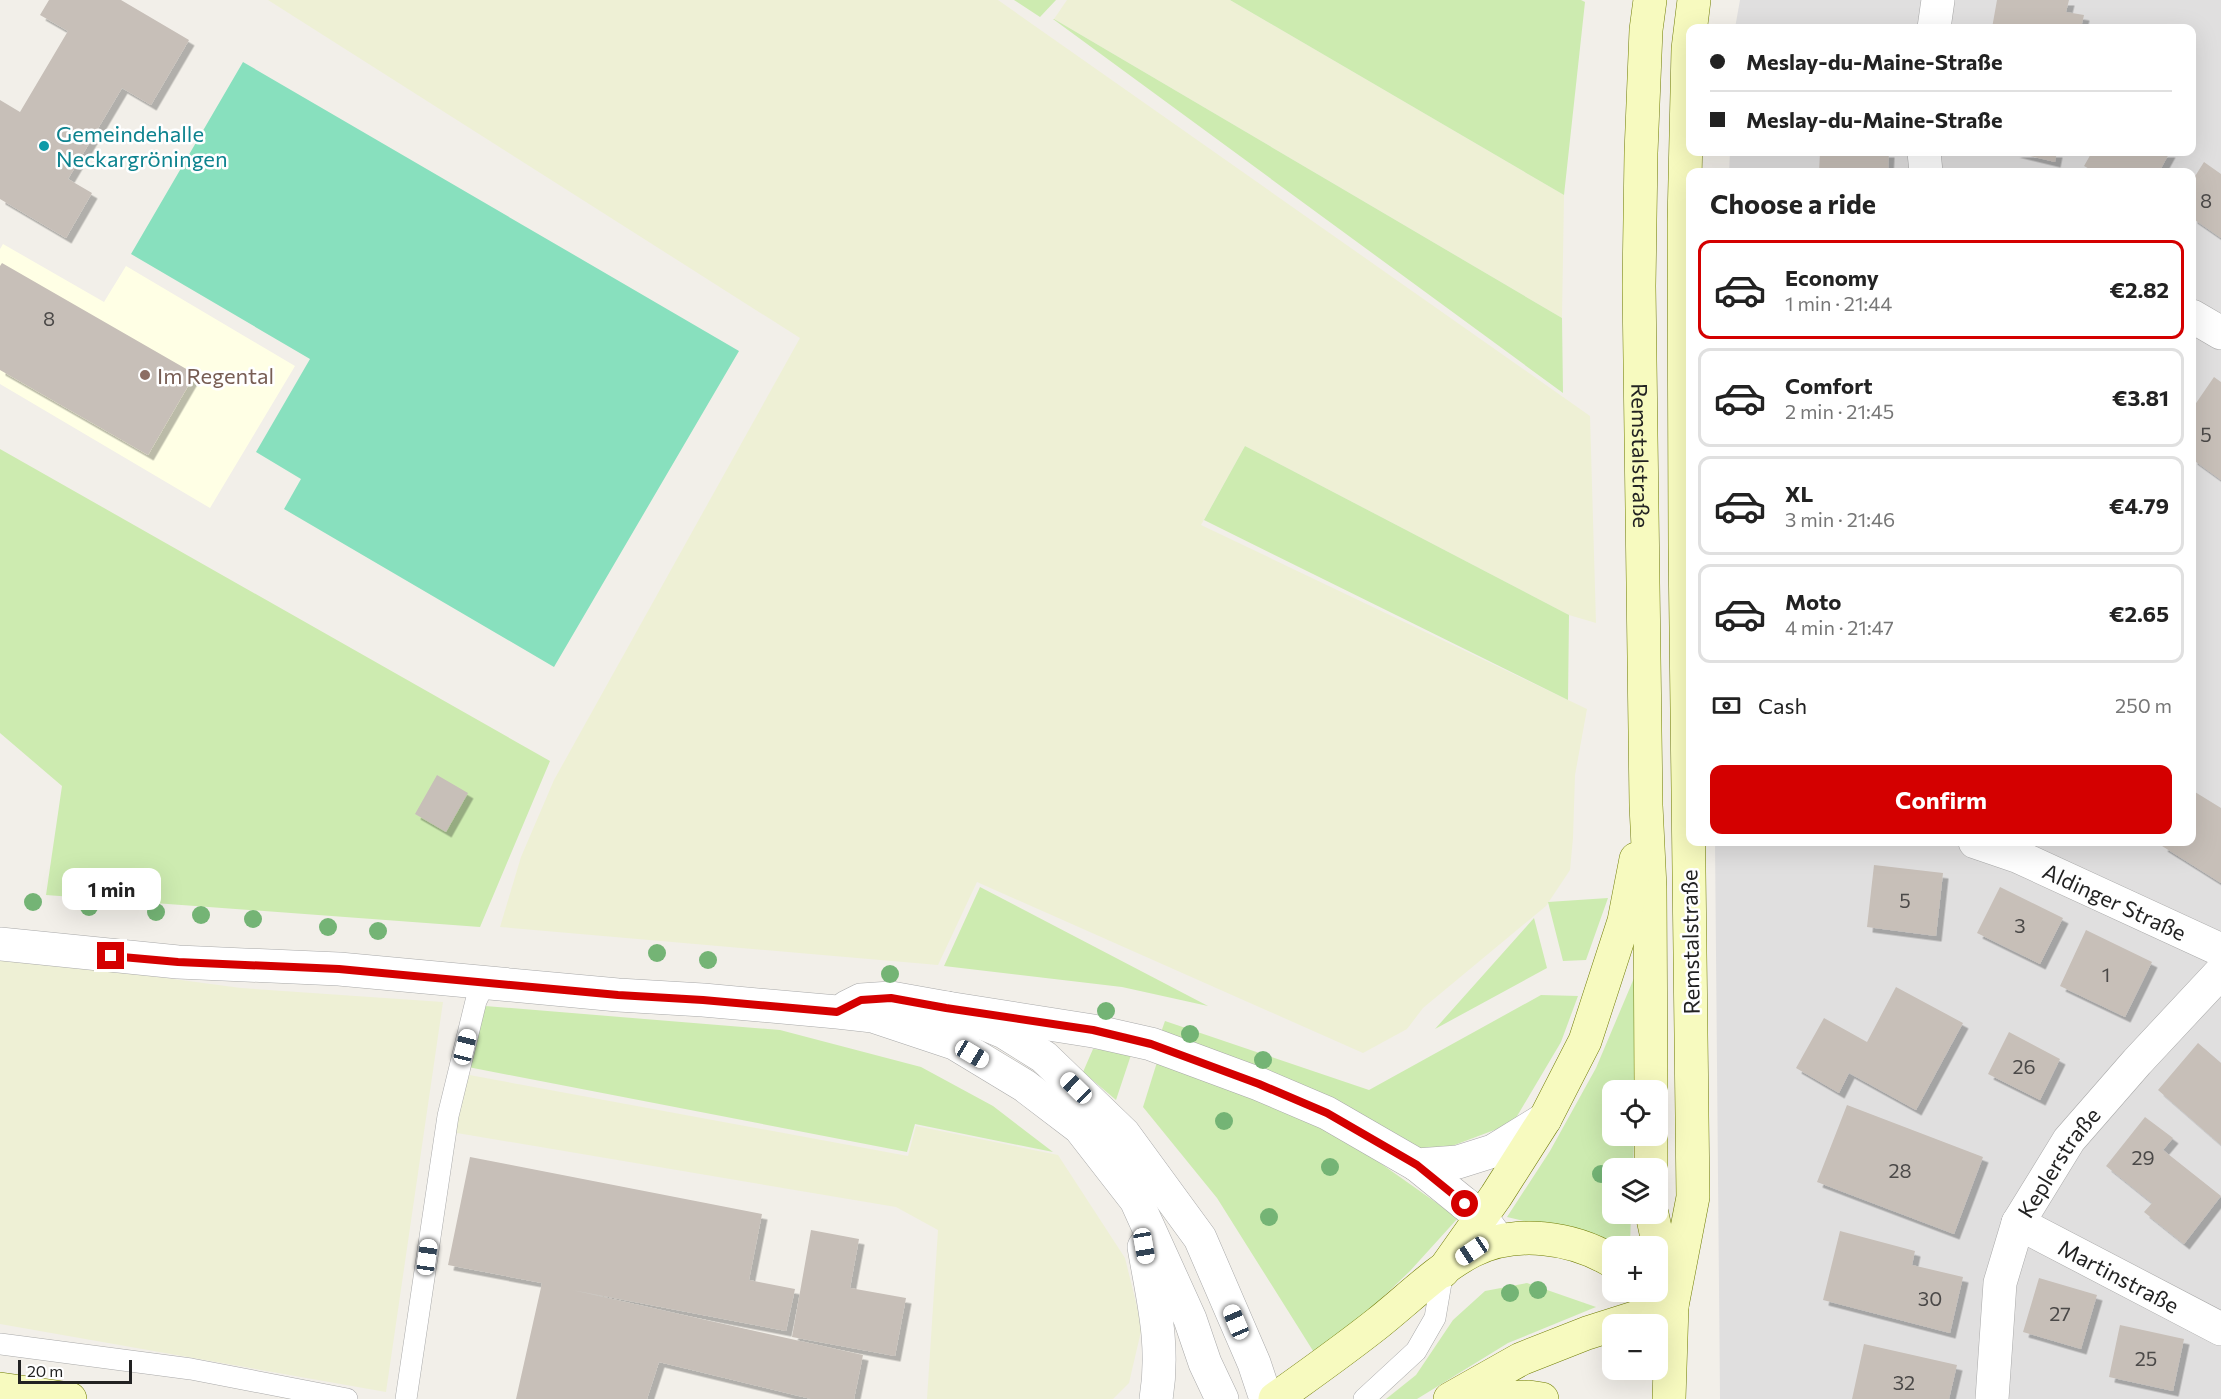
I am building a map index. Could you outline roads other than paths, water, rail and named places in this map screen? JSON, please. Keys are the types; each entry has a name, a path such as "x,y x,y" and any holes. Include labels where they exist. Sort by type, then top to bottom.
{"main road":[{"name":"Remstalstraße","path":"1650,0 1646,30 1641,153 1639,286 1646,805 1650,888 1651,1080"},
{"name":"Remstalstraße","path":"1691,24 1694,0"},
{"name":"Remstalstraße","path":"1686,136 1684,222 1686,376"},
{"path":"1275,1399 1340,1353 1443,1271 1472,1251 1490,1229 1512,1172 1545,1119 1585,1041 1624,921 1646,805"},
{"name":"Remstalstraße","path":"1668,1282 1693,1197 1690,846"},
{"path":"1490,1229 1537,1239 1571,1242 1602,1255"},
{"path":"1450,1399 1521,1359 1656,1302"},
{"name":"Remstalstraße","path":"1663,1302 1669,1399"},
{"path":"0,1389 70,1399"},
{"path":"1479,1399 1529,1397 1542,1399"}],"street":[{"path":"1935,24 1938,0"},
{"path":"2196,318 2221,333"},
{"name":"Aldinger Straße","path":"1987,846 2019,857 2221,950"},
{"path":"0,944 178,962 339,969 837,1012 873,1016 954,1043 1025,1086 1080,1128 1136,1200 1190,1319 1205,1363 1222,1399"},
{"name":"Keplerstraße","path":"1992,1399 2000,1283 2018,1222 2068,1140 2221,972"},
{"path":"837,1012 861,1000 891,998 1093,1030 1151,1044 1259,1084 1327,1113 1417,1165 1490,1229"},
{"path":"946,1008 1004,1032 1044,1057 1124,1134 1200,1238 1254,1363 1266,1399"},
{"path":"1417,1165 1458,1162 1493,1150 1545,1119"},
{"path":"1136,1200 1160,1339 1160,1373 1156,1399"},
{"name":"Martinstraße","path":"2018,1222 2221,1329"}],"lane":[{"path":"406,1399 448,1116 476,1001 485,982"},
{"path":"1364,1399 1416,1351 1435,1318 1443,1271"},
{"path":"0,1344 191,1369 347,1399"}],"place":[{"name":"Gemeindehalle Neckargröningen","path":"44,146"},
{"name":"Im Regental","path":"145,375"}]}
